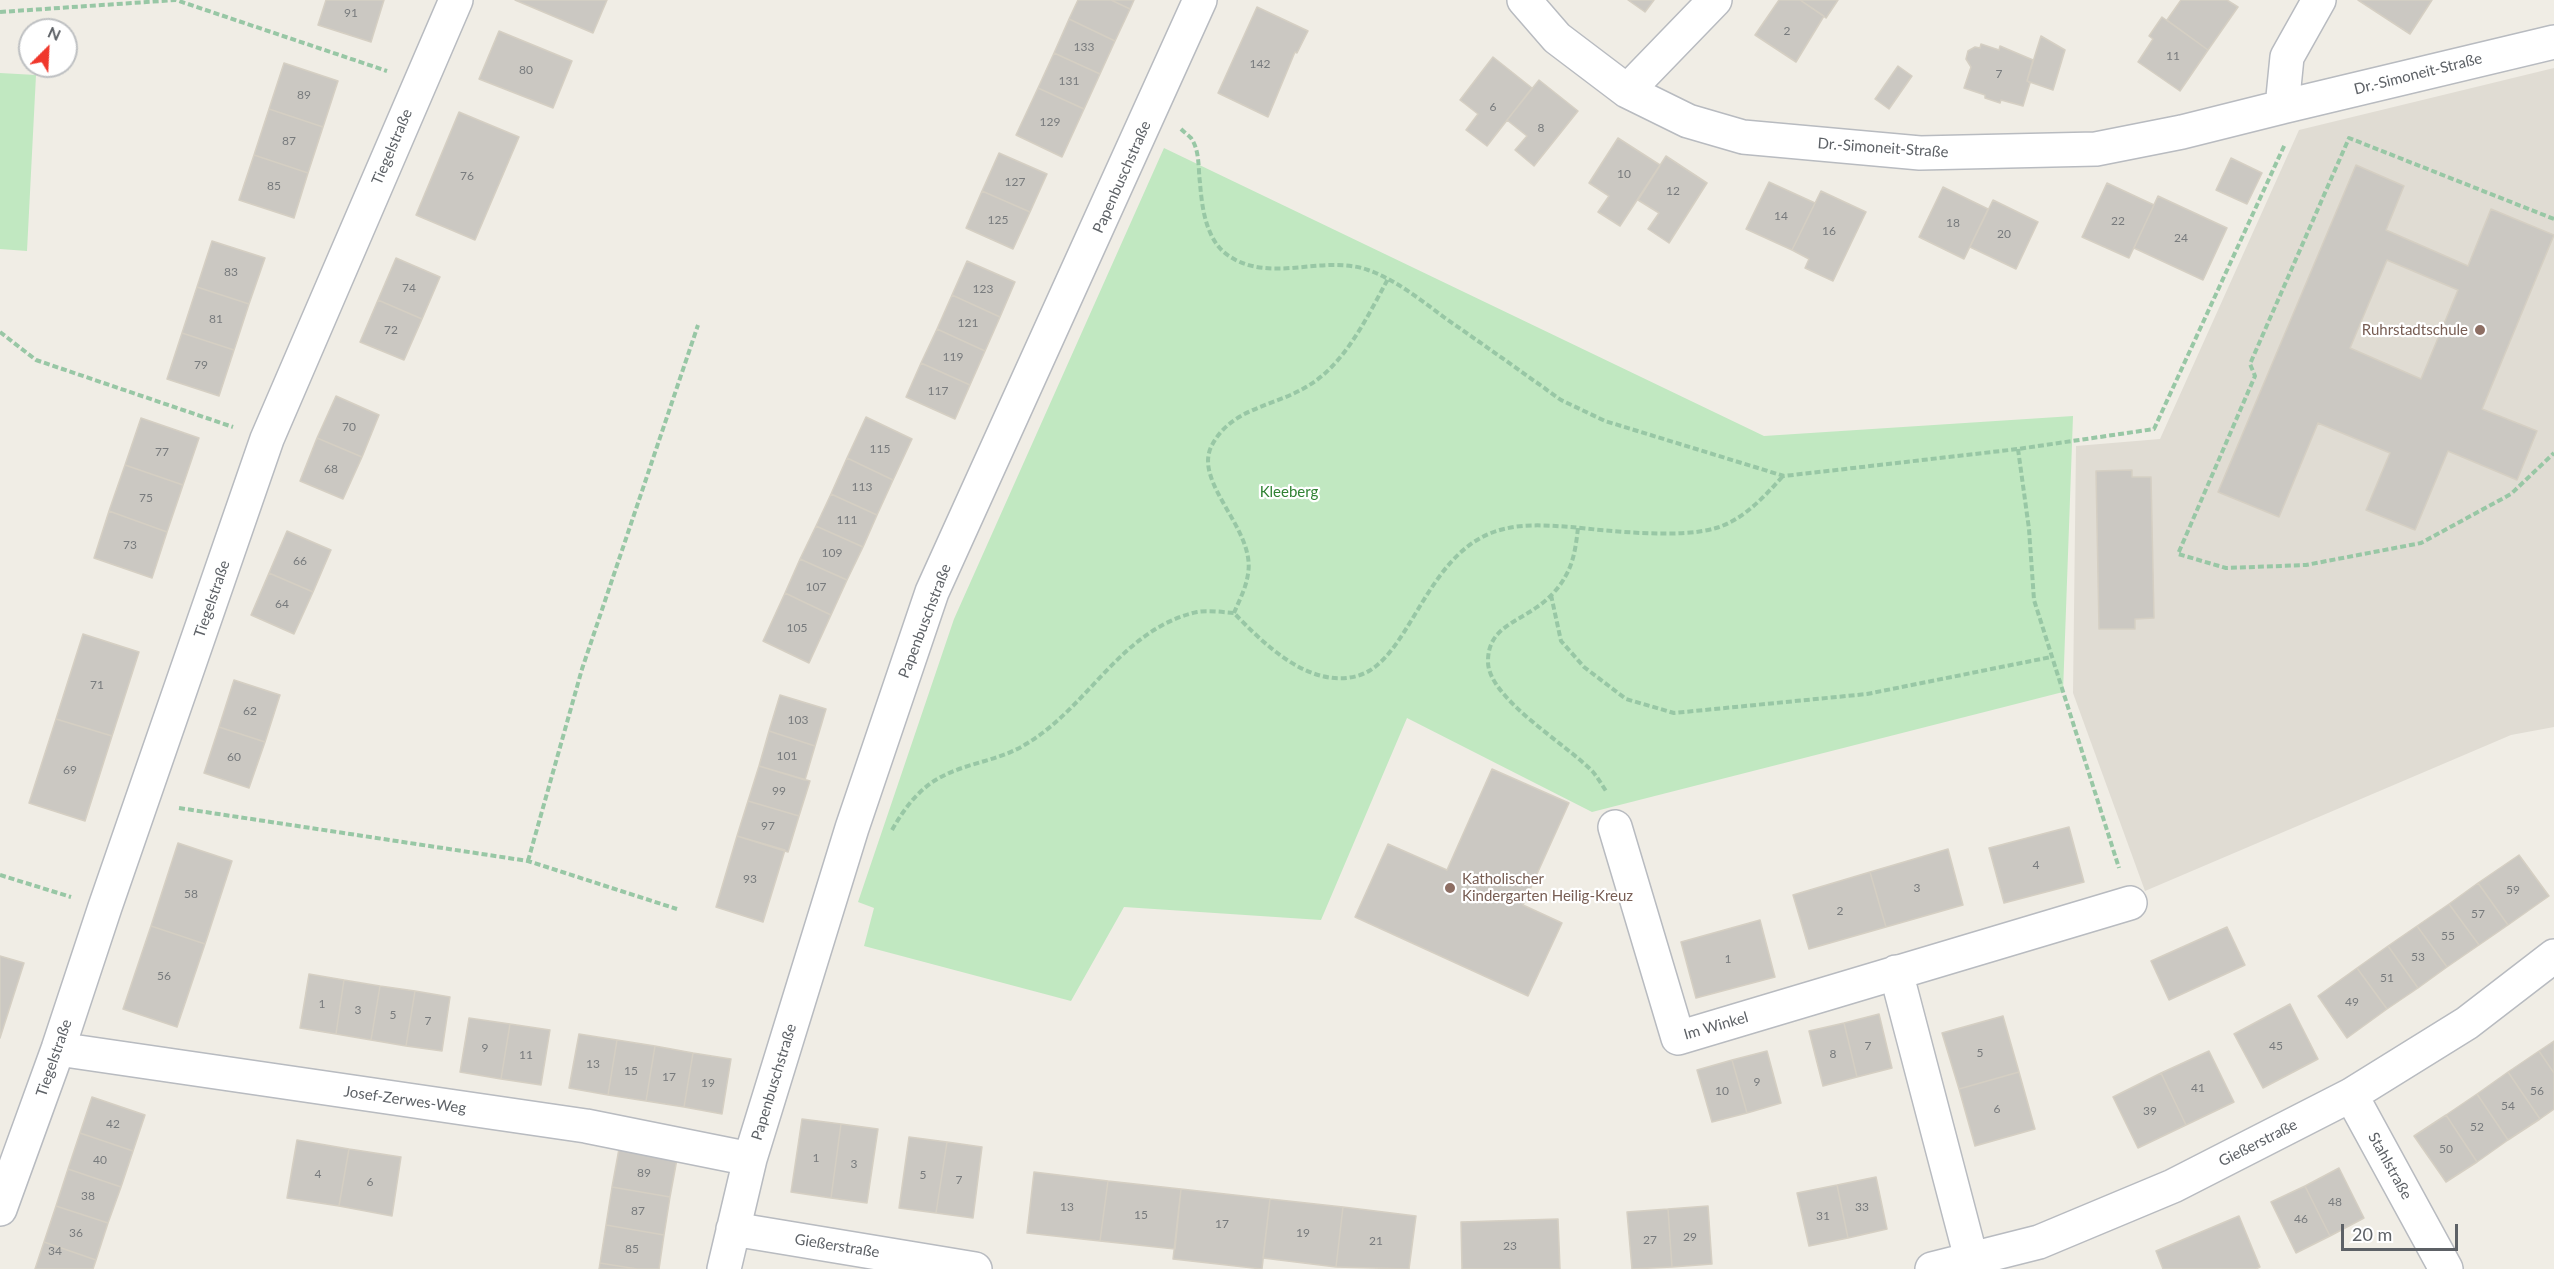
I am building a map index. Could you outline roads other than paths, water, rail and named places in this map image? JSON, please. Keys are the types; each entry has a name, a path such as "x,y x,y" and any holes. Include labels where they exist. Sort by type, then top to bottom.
{"street":[{"name":"Tiegelstraße","path":"0,1209 58,1049 267,439 456,0"},
{"name":"Papenbuschstraße","path":"724,1269 750,1159 852,828 932,592 1200,0"},
{"name":"Dr.-Simoneit-Straße","path":"1524,0 1557,38 1627,92 1688,121 1743,137 1920,153 2096,148 2182,132 2554,42"},
{"path":"1627,92 1715,0"},
{"path":"2293,105 2287,57 2319,0"},
{"name":"Im Winkel","path":"1615,827 1678,1038 2130,903"},
{"name":"Gießerstraße","path":"1932,1269 1971,1257 2039,1242 2173,1186 2351,1095 2467,1023 2554,956"},
{"path":"1896,972 1971,1257"},
{"name":"Josef-Zerwes-Weg","path":"58,1049 586,1126 750,1159"},
{"name":"Stahlstraße","path":"2351,1095 2446,1269"},
{"name":"Gießerstraße","path":"733,1229 966,1268"}],"place":[{"name":"Ruhrstadtschule","path":"2480,330"},
{"name":"Katholischer Kindergarten Heilig-Kreuz","path":"1450,888"}],"park label":[{"name":"Kleeberg","path":"1289,492"}]}
